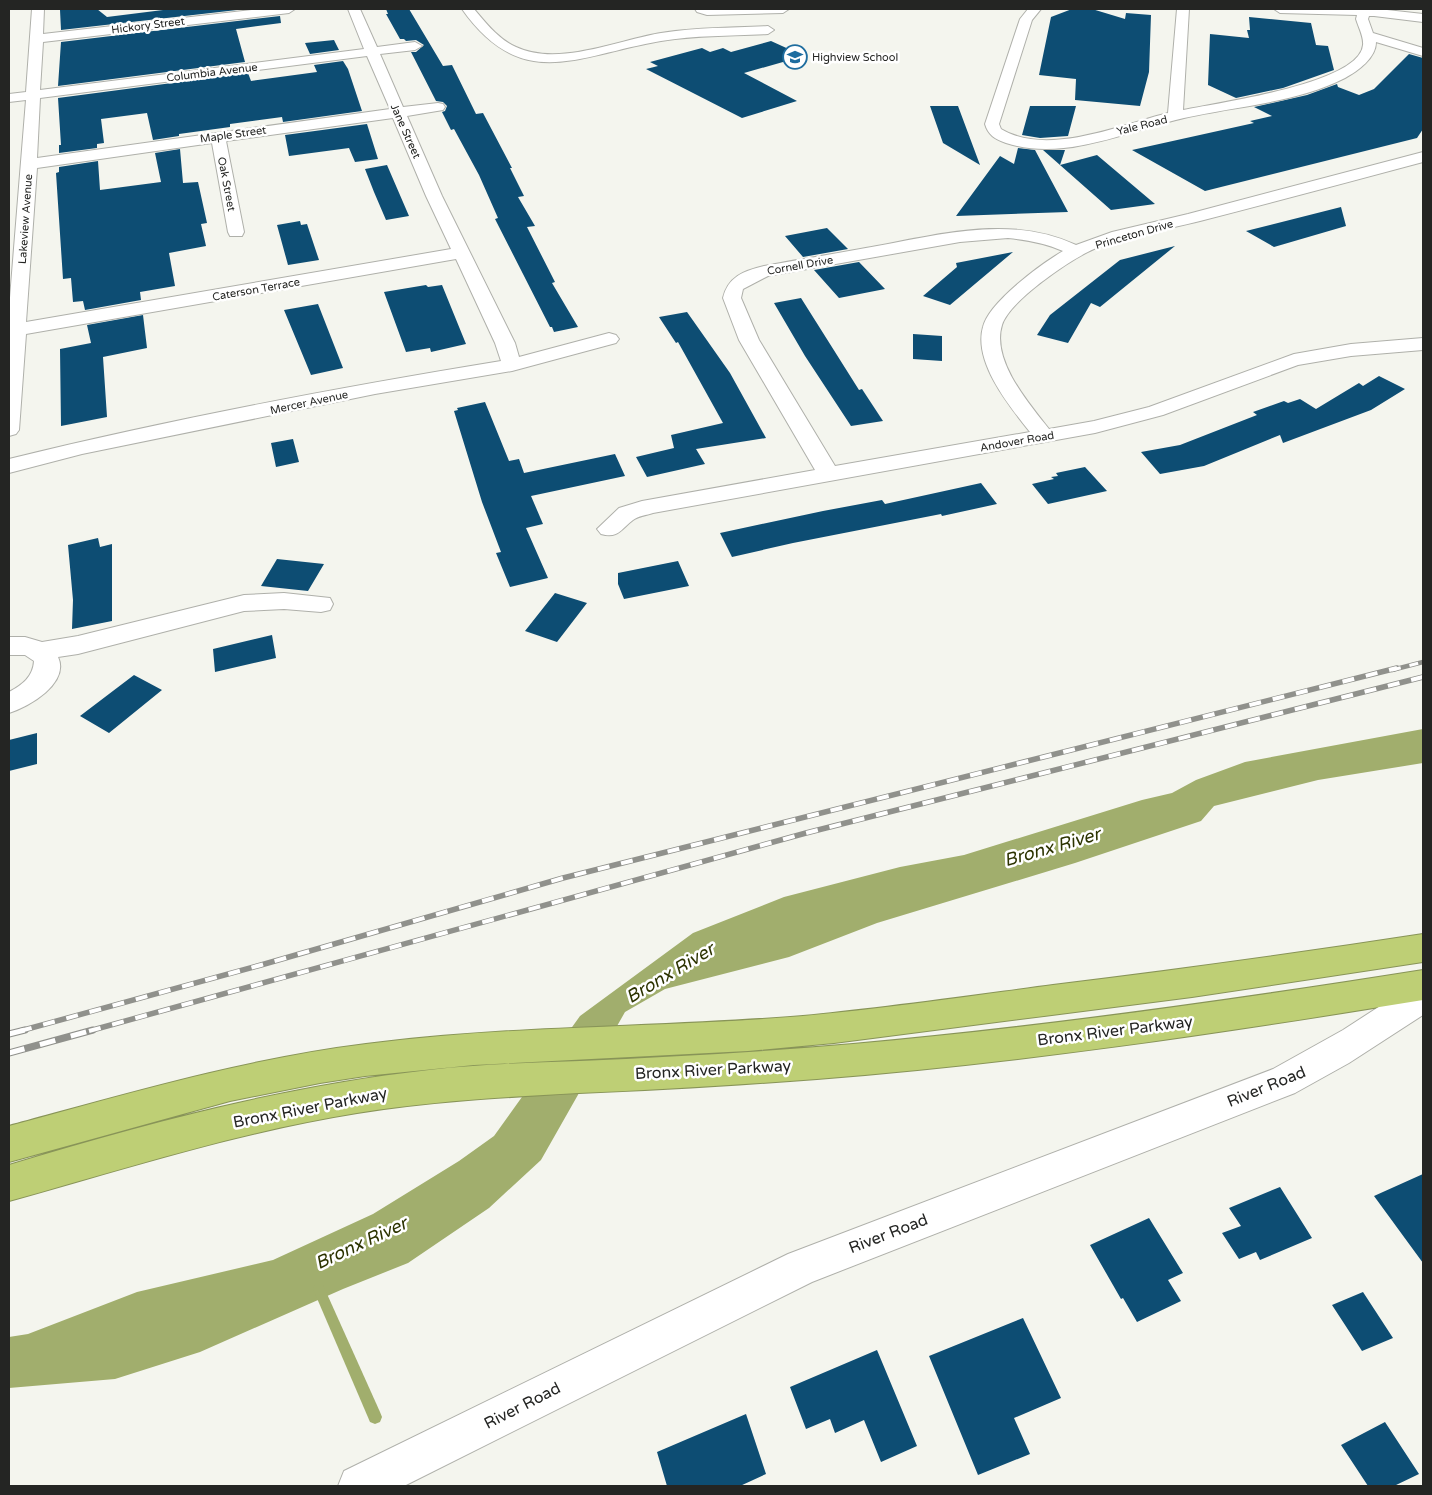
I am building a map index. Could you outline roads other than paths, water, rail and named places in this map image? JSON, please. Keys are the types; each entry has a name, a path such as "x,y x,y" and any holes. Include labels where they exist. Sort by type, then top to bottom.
{"highway":[{"path":"9,1144 163,1101 299,1070 432,1053 732,1037 865,1024 1161,987 1423,948"},
{"name":"Bronx River Parkway","path":"9,1183 173,1136 291,1108 409,1088 530,1079 724,1070 903,1055 1099,1032 1423,985"}],"street":[{"name":"Lakeview Avenue","path":"9,430 13,330 26,206 38,9"},
{"name":"Hickory Street","path":"37,39 289,9"},
{"name":"Jane Street","path":"354,9 434,196 461,253"},
{"path":"468,9 479,26 492,38 527,57 542,59 574,58 655,38 686,44 719,41 742,32"},
{"path":"701,9 707,11 783,9"},
{"name":"Yale Road","path":"1034,9 1026,19 993,119 994,131 1016,141 1055,144 1075,142 1175,116 1306,87 1341,74 1363,58 1369,48 1368,36 1362,19 1365,10"},
{"path":"1175,116 1183,9"},
{"path":"1280,9 1365,10 1423,18"},
{"path":"670,42 687,32 768,30"},
{"path":"1368,36 1423,52"},
{"name":"Columbia Avenue","path":"9,98 415,46"},
{"path":"623,46 643,54"},
{"path":"1177,96 1220,107"},
{"name":"Maple Street","path":"29,164 218,136 438,107"},
{"name":"Oak Street","path":"218,136 236,232"},
{"name":"Princeton Drive","path":"1044,436 1002,376 991,349 992,327 1000,310 1076,251 1130,233 1423,156"},
{"path":"9,208 26,206"},
{"name":"Cornell Drive","path":"828,473 749,340 732,298 735,286 751,276 764,271 970,236 1005,234 1034,236 1059,242 1076,251"},
{"path":"461,253 512,364"},
{"name":"Caterson Terrace","path":"13,330 461,253"},
{"name":"Mercer Avenue","path":"9,466 80,448 376,388 512,364 609,339"},
{"name":"Andover Road","path":"609,529 627,513 650,506 1095,427 1148,413 1294,360 1351,350 1423,344"},
{"path":"40,651 78,645 244,603 284,601 321,604"},
{"path":"9,646 29,646 40,651 46,658 47,666 43,677 35,688 9,703"},
{"name":"River Road","path":"359,1486 801,1266 1283,1081 1321,1063 1357,1042 1423,996"}],"water":[{"name":"Bronx River","path":"1423,729 1423,763 1318,780 1214,806 1201,821 1075,863 877,923 789,957 665,989 625,1012 541,1160 489,1208 408,1263 343,1289 200,1352 115,1379 9,1388 9,1337 28,1334 137,1292 273,1260 373,1214 459,1161 494,1136 580,1016 693,933 784,897 900,867 964,855 1142,800 1172,793 1196,780 1245,762"}],"waterway":[{"path":"319,1289 375,1417"}],"railway":[{"path":"1392,670 1423,662"},
{"path":"20,1031 261,965 563,878 1397,668"},
{"path":"89,1031 806,833 1423,677"},
{"path":"9,1034 25,1030"},
{"path":"9,1053 93,1030"}],"place":[{"name":"Highview School","path":"795,57"}]}
